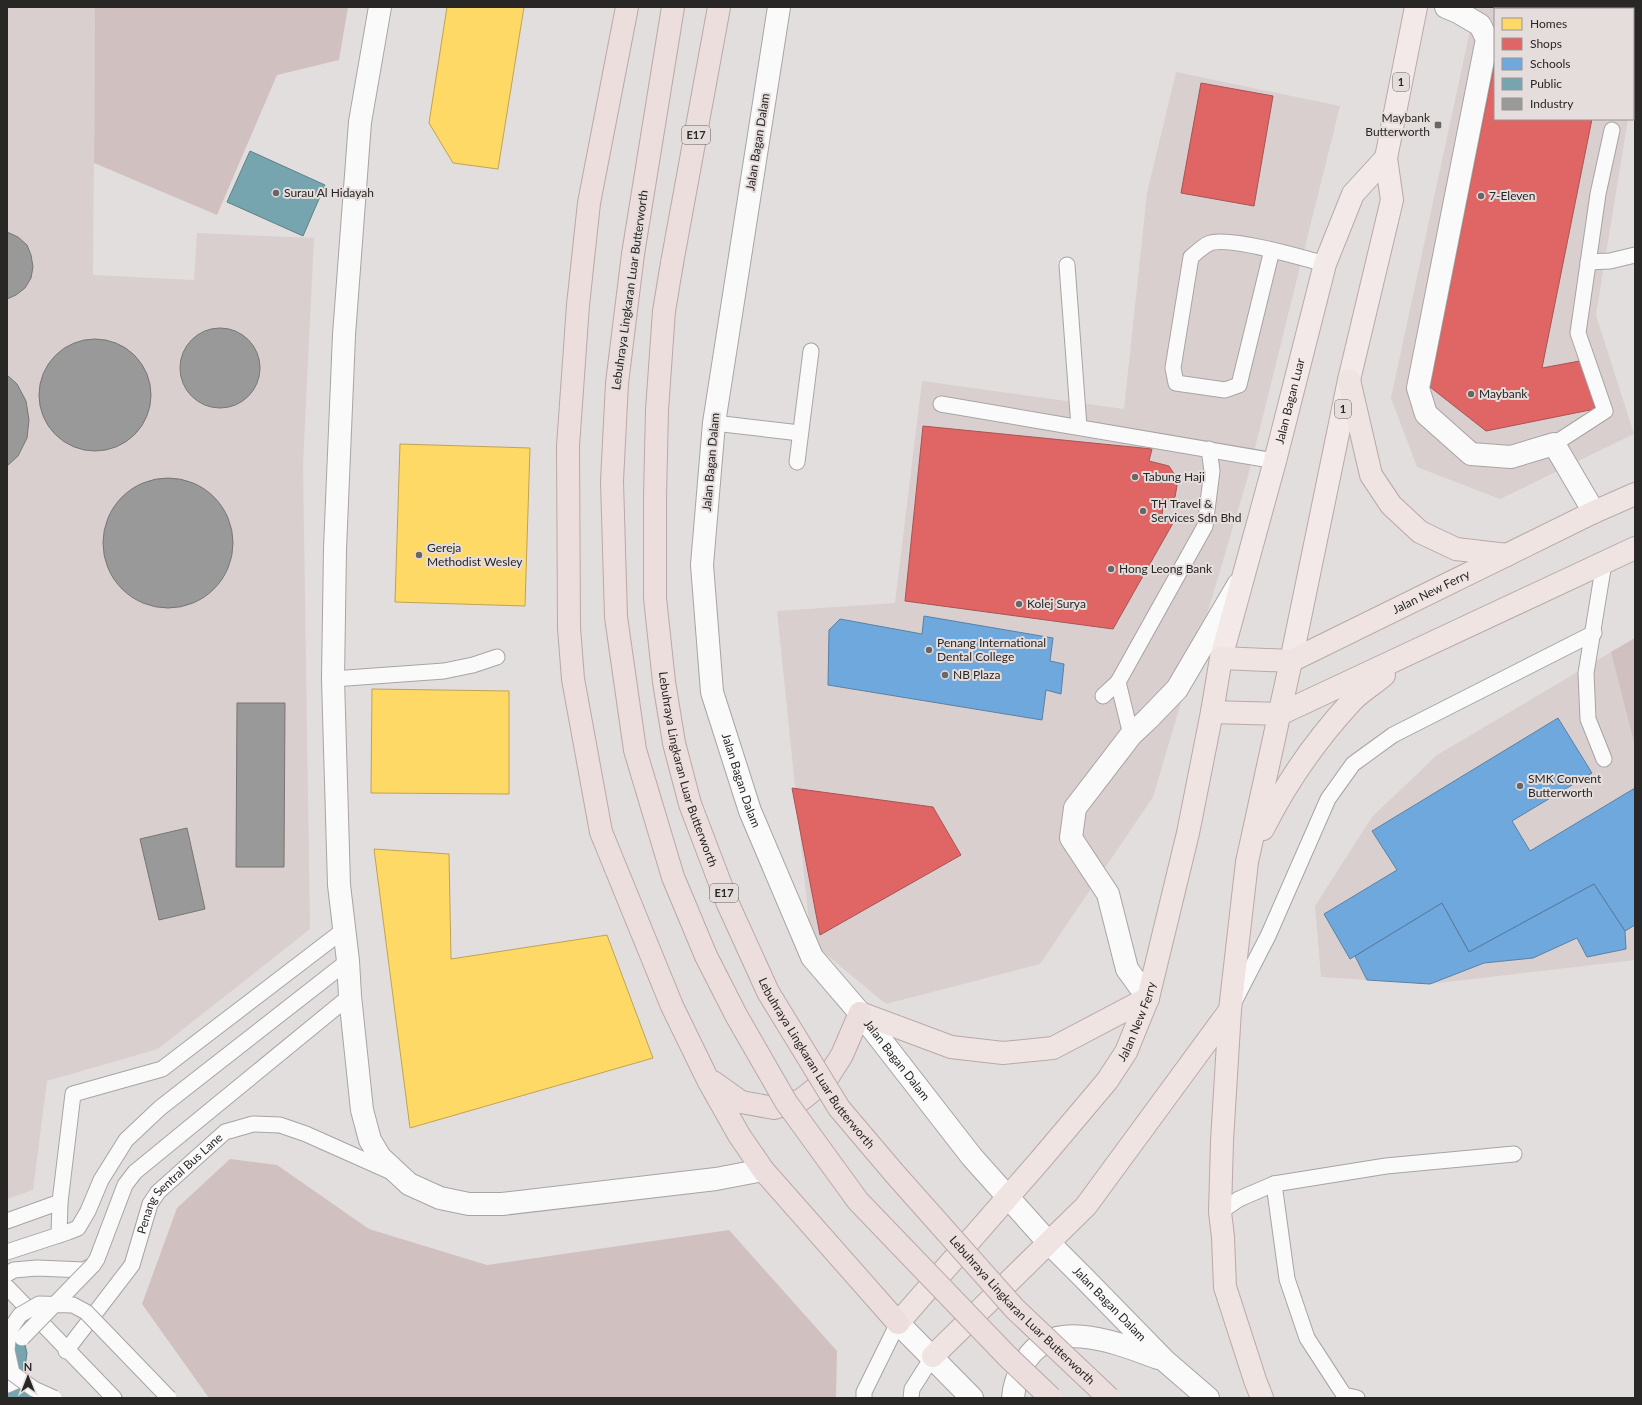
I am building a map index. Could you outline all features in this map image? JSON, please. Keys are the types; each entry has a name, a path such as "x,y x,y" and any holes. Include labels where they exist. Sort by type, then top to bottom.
{"highway":[{"path":"628,7 590,203 578,305 568,446 570,650 573,679 601,832 672,1006 708,1080 739,1135 763,1170 898,1323"},
{"name":"Lebuhraya Lingkaran Luar Butterworth","path":"673,7 633,254 617,383 612,481 616,617 635,750 674,877 706,956 736,1015 786,1102 853,1194 1006,1356 1051,1398"},
{"name":"Lebuhraya Lingkaran Luar Butterworth","path":"719,7 664,311 657,410 655,598 664,682 674,743 690,804 728,904 768,992 838,1108 894,1174 1015,1309 1109,1398"},
{"path":"1349,380 1371,475 1391,505 1420,532 1456,549 1507,555"},
{"name":"Jalan New Ferry","path":"898,1323 1042,1158 1111,1075 1126,1052 1148,998 1188,833 1221,658 1291,662 1594,512 1635,494"},
{"path":"1212,712 1280,714 1635,548"},
{"path":"1247,862 1277,801 1309,753 1352,701 1410,654"},
{"name":"1","path":"1280,714 1291,662"},
{"path":"1262,1398 1225,1287 1223,1237 1220,1212 1222,1141 1230,1010 1247,862 1280,714"},
{"path":"708,1080 741,1102 774,1108 801,1100 826,1080 842,1055 860,1013 951,1047 1003,1053 1053,1048 1148,998"},
{"path":"933,1356 1086,1206 1230,1010"}],"main road":[{"name":"1","path":"1291,662 1349,380 1392,200 1386,158 1416,7"},
{"name":"Jalan Bagan Luar","path":"1221,658 1275,460 1325,264 1353,194 1386,158"}],"street":[{"path":"380,7 360,122 345,327 334,549 333,679 340,885 362,1110 370,1140 380,1158 397,1175 409,1184 440,1198 469,1204 502,1204 716,1179 763,1170"},
{"name":"Jalan Bagan Dalam","path":"779,7 714,423 702,565 712,692 750,811 812,957 860,1013 972,1157 1049,1243 1164,1360 1208,1398"},
{"path":"1446,7 1480,25 1487,39 1418,388 1426,414 1471,454 1512,457 1554,444 1594,512"},
{"path":"1148,998 1127,969 1108,894 1071,838 1075,808 1131,734 1177,689 1244,573"},
{"path":"898,1323 933,1356 972,1398"},
{"path":"1014,1398 1014,1383 1027,1356 1047,1340 1059,1337 1080,1336 1107,1340 1164,1360"}],"lane":[{"path":"1554,444 1605,411 1578,333 1598,194 1612,130"},
{"path":"1272,250 1239,385 1225,390 1176,383 1172,368 1191,257 1208,243 1228,242 1272,250 1325,264"},
{"path":"1588,262 1610,261 1635,255"},
{"path":"1067,265 1079,427"},
{"path":"797,462 810,351"},
{"path":"941,404 1275,460"},
{"path":"714,423 800,433"},
{"path":"1103,696 1118,682 1205,526 1212,471 1209,449"},
{"path":"1604,563 1594,633 1586,673 1588,719 1604,758"},
{"path":"1230,1010 1268,936 1328,799 1353,764 1393,734 1594,633"},
{"path":"333,679 444,671 473,665 497,657"},
{"path":"1118,682 1131,734"},
{"path":"59,1235 60,1202 73,1094 162,1069 345,929"},
{"path":"7,1252 78,1228 88,1211 101,1180 126,1140 160,1108 348,961"},
{"path":"7,1350 22,1338 93,1265 97,1259 125,1185 135,1172 350,996"},
{"name":"Penang Sentral Bus Lane","path":"66,1351 132,1265 150,1204 158,1192 224,1132 253,1124 280,1125 306,1134 397,1175"},
{"path":"1220,1212 1239,1199 1274,1184 1386,1166 1514,1154"},
{"path":"1274,1184 1288,1279 1307,1338 1344,1395 1357,1398"},
{"path":"7,1221 60,1202"},
{"path":"7,1274 14,1270 37,1268 84,1270 93,1265"},
{"path":"7,1287 66,1351 114,1398"},
{"path":"54,1398 34,1389 12,1376 7,1350 9,1332 20,1315 39,1304 73,1304 86,1312 169,1398"},
{"path":"864,1395 898,1323"},
{"path":"911,1398 912,1389 933,1356"}],"shaded area":[{"path":"7,7 95,7 93,275 194,280 197,233 314,238 303,465 310,929 158,1049 47,1081 33,1190 7,1199"},
{"path":"95,7 348,7 339,60 277,75 217,215 94,163"},
{"path":"1475,7 1635,7 1634,80 1634,8 1494,8 1494,120 1628,120 1596,315 1634,434 1500,499 1417,467 1391,398"},
{"path":"1176,72 1340,106 1248,476 1153,797 1040,964 886,1004 811,942 777,611 895,603 922,381 1124,409 1147,193"},
{"name":"SMK Convent Butterworth","path":"1635,638 1635,960 1430,984 1321,977 1315,906 1372,817 1437,755"},
{"path":"1635,638 1635,746 1611,652"},
{"path":"230,1159 277,1165 369,1229 487,1265 729,1230 837,1351 836,1398 209,1398 142,1304 177,1208"}],"building: Homes":[{"path":"447,7 524,7 498,169 453,163 429,123"},
{"path":"400,444 530,448 525,606 395,602"},
{"path":"372,689 509,691 509,794 371,793"},
{"path":"374,849 449,854 451,959 607,935 653,1058 410,1128"}],"building: Shops":[{"path":"1494,65 1494,120 1592,120 1542,368 1585,360 1595,409 1486,431 1430,387"},
{"path":"1201,83 1273,96 1254,206 1181,193"},
{"path":"923,426 1152,449 1149,461 1169,466 1178,480 1175,497 1163,505 1162,516 1177,516 1113,629 905,601"},
{"path":"792,788 933,807 961,855 820,935"}],"building: Schools":[{"name":"NB Plaza","path":"924,616 1053,638 1050,661 1064,664 1061,694 1046,690 1042,720 828,685 829,630 840,619 922,634"},
{"path":"1558,718 1592,773 1512,821 1530,851 1635,788 1635,925 1625,931 1594,884 1469,952 1442,903 1350,959 1324,914 1397,870 1372,831"},
{"path":"1594,884 1625,931 1626,949 1587,957 1577,938 1533,958 1484,963 1430,984 1367,980 1355,956 1442,903 1469,952"}],"building: Public":[{"name":"Surau Al Hidayah","path":"250,151 325,185 303,236 227,202"},
{"path":"7,1323 20,1334 25,1345 27,1353 24,1374 48,1398 7,1398"}],"building: Industry":[{"path":"7,232 18,237 27,245 31,255 33,267 31,278 25,288 16,295 7,299"},
{"path":"212,328 228,328 249,339 260,360 260,376 249,397 228,408 212,408 198,402 191,397 186,390 180,376 180,360 186,346 191,339 198,334"},
{"path":"95,339 116,343 135,355 147,374 151,395 147,416 135,435 116,447 95,451 74,447 55,435 43,416 39,395 43,374 55,355 74,343"},
{"path":"7,375 17,384 26,401 29,420 27,438 18,456 7,466"},
{"path":"174,478 187,480 199,485 210,492 219,501 231,524 233,543 229,568 219,585 210,594 187,606 162,608 149,606 137,601 126,594 117,585 105,562 103,537 105,524 110,512 117,501 126,492 149,480"},
{"path":"237,703 285,703 284,867 236,867"},
{"path":"187,828 205,909 159,920 140,839"}],"place":[{"name":"Maybank Butterworth","path":"1438,125"},
{"name":"Surau Al Hidayah","path":"276,193"},
{"name":"7-Eleven","path":"1481,196"},
{"name":"Maybank","path":"1471,394"},
{"name":"Tabung Haji","path":"1135,477"},
{"name":"TH Travel & Services Sdn Bhd","path":"1143,511"},
{"name":"Gereja Methodist Wesley","path":"419,555"},
{"name":"Hong Leong Bank","path":"1111,569"},
{"name":"Kolej Surya","path":"1019,604"},
{"name":"Penang International Dental College","path":"929,650"},
{"name":"NB Plaza","path":"945,675"},
{"name":"SMK Convent Butterworth","path":"1520,786"}]}
